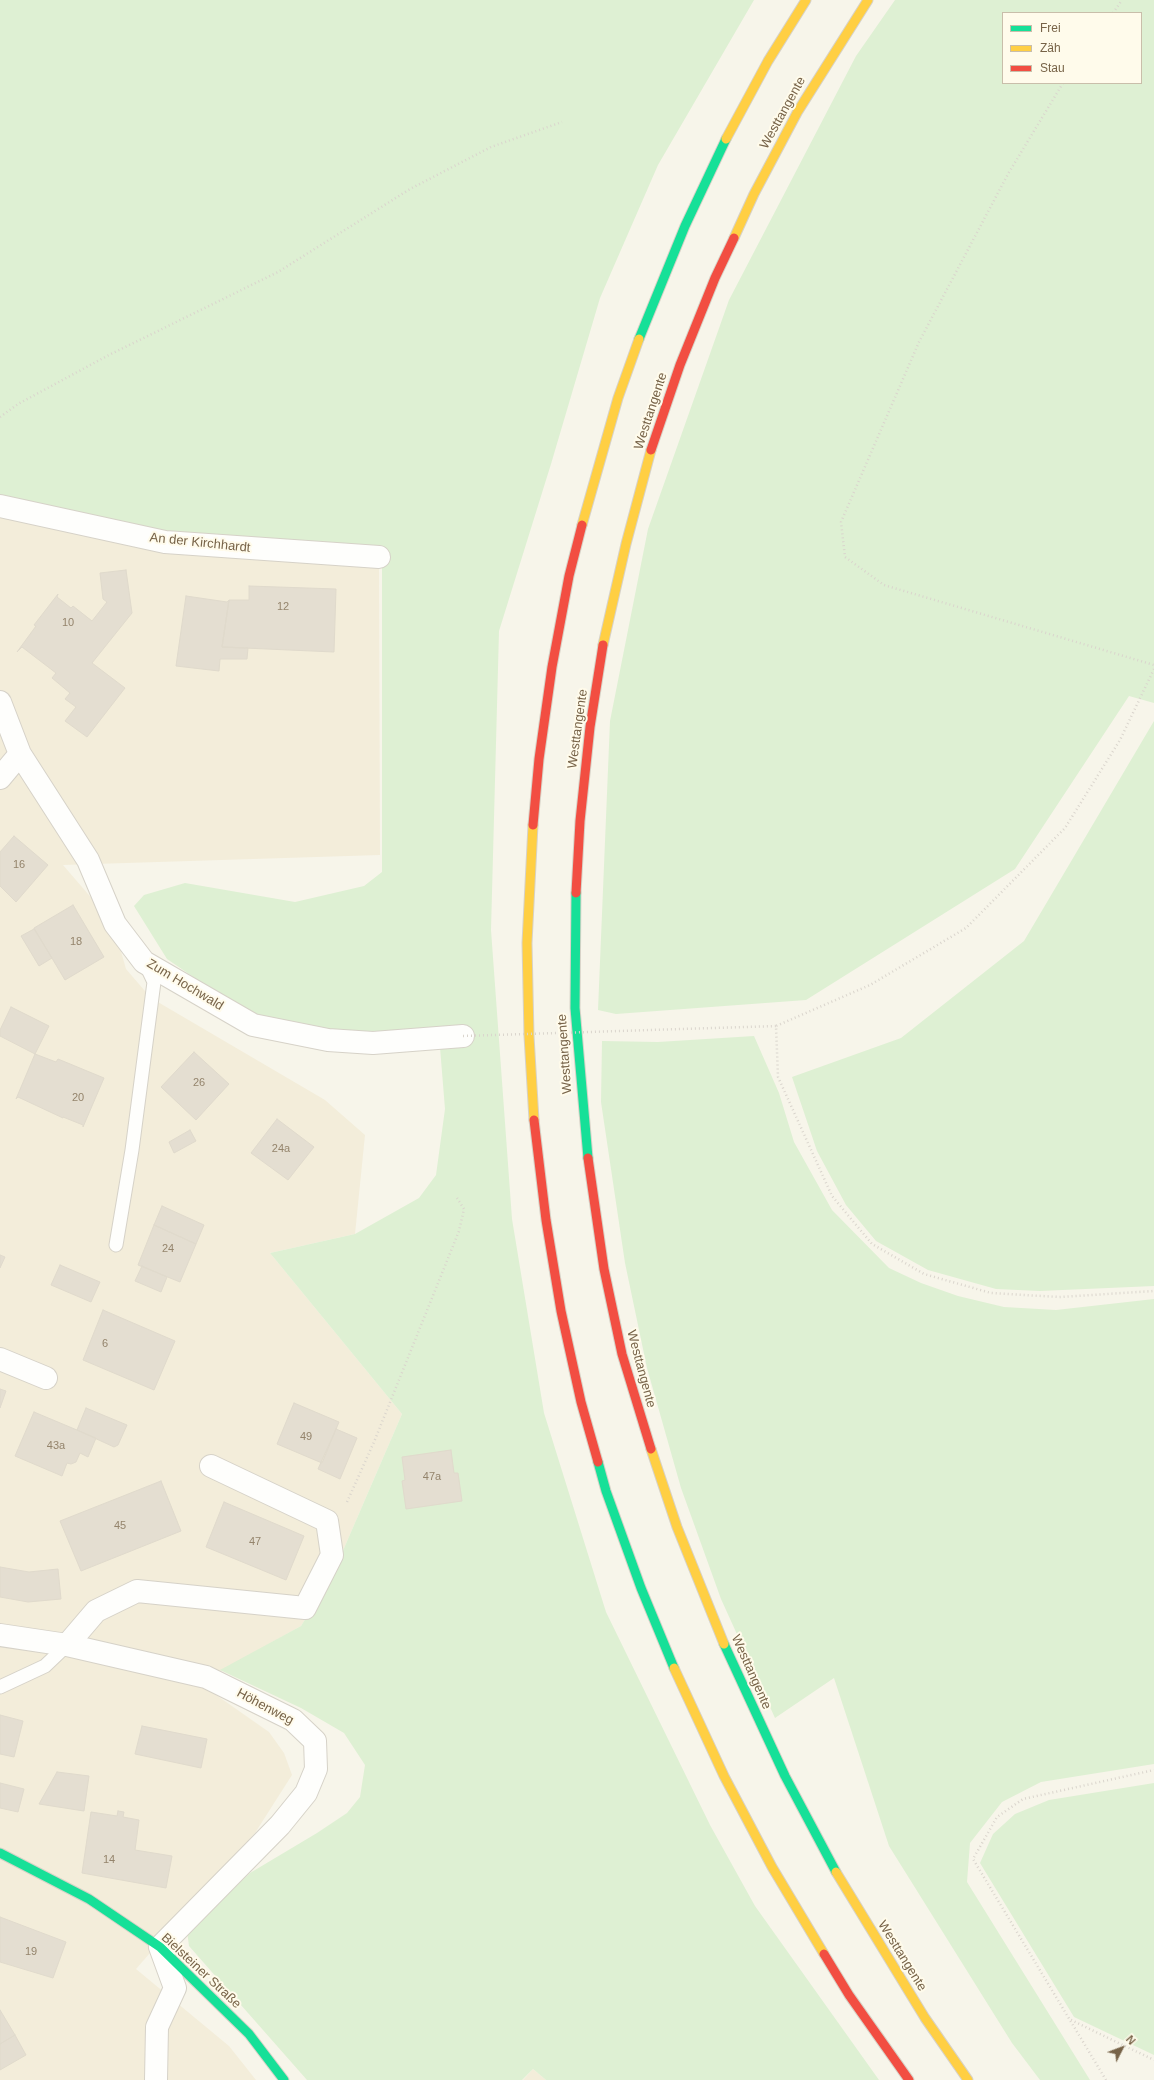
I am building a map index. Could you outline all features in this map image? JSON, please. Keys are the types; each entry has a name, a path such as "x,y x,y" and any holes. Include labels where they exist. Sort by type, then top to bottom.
{"main road":[{"path":"806,0 768,61 724,142 684,226 649,311 628,369 591,487 569,576 552,667 539,759 530,867 527,943 529,1036 535,1128 546,1220 561,1311 581,1402 606,1491 636,1573 680,1683 724,1776 772,1867 849,1995 908,2080"},
{"name":"Westtangente","path":"868,0 847,31 798,111 754,194 715,278 680,365 650,454 626,544 609,620 590,727 580,821 575,914 575,1008 588,1166 604,1269 622,1354 648,1441 677,1527 710,1612 746,1695 785,1776 827,1857 925,2018 968,2080"},
{"name":"Bielsteiner Straße","path":"0,1853 89,1899 160,1947 249,2034 284,2080"}],"street":[{"name":"An der Kirchhardt","path":"0,506 165,542 379,557"},
{"name":"Zum Hochwald","path":"0,702 20,754 88,860 115,924 144,962 252,1025 328,1040 373,1043 463,1036"},
{"path":"0,778 20,754"},
{"path":"0,1359 46,1378"},
{"path":"67,1645 96,1611 136,1590 305,1608 332,1555 327,1521 211,1466"},
{"name":"Höhenweg","path":"0,1635 67,1645 206,1677 293,1720 316,1741 316,1769 306,1793 280,1825 160,1947"},
{"path":"156,2080 157,2027 175,1988 160,1947"}],"lane":[{"path":"116,1245 132,1150 154,982 144,962"},
{"path":"0,1687 45,1666 67,1645"}],"path":[{"path":"1114,12 1122,0"},
{"path":"1062,84 1008,174 919,342 841,522 845,557 884,585 1154,665"},
{"path":"0,417 18,404 107,356 278,272 410,190 484,150 562,122"},
{"path":"463,1036 776,1026 870,985 966,928 1065,828 1120,740 1154,669"},
{"path":"776,1026 778,1077 832,1196 872,1244 924,1274 991,1294 1060,1297 1154,1291"},
{"path":"330,1539 374,1442 459,1231 464,1209 457,1198"},
{"path":"1106,2080 973,1859 996,1817 1023,1799 1154,1770"},
{"path":"1070,2020 1154,2060"}],"shaded area":[{"path":"0,506 379,557 380,855 63,865 113,923 126,969 151,998 325,1100 365,1135 355,1234 270,1253 402,1414 332,1576 301,1626 199,1683 269,1732 284,1753 292,1775 255,1833 136,1969 229,2046 256,2080 0,2080"},
{"path":"533,2069 546,2080 523,2080"}],"green space":[{"path":"0,0 754,0 658,165 600,298 551,464 499,631 491,930 512,1219 544,1413 606,1612 710,1825 755,1906 879,2080 546,2080 533,2069 522,2080 307,2080 189,1946 187,1931 250,1873 317,1833 347,1813 360,1797 365,1765 344,1733 301,1708 220,1670 301,1626 332,1576 402,1414 270,1253 355,1234 419,1198 436,1175 445,1109 439,1035 268,1028 167,959 134,906 144,895 185,883 295,902 364,886 382,872 382,559 147,535 0,501"},
{"path":"895,0 1154,0 1154,703 1129,696 1015,869 806,1000 616,1014 598,1010 610,721 648,529 729,300 856,56"},
{"path":"1154,721 1154,1286 1040,1291 996,1289 928,1270 876,1241 846,1205 817,1151 792,1077 901,1038 1024,941"},
{"path":"754,1036 779,1093 794,1142 832,1210 889,1268 921,1283 958,1296 1004,1307 1056,1310 1154,1299 1154,1764 1041,1782 1002,1802 970,1843 967,1882 1090,2080 1040,2080 1012,2043 889,1846 834,1678 775,1718 721,1599 681,1488 647,1368 625,1263 601,1102 602,1041 658,1042"},
{"path":"1154,1783 1154,2055 1074,2017 980,1863 993,1834 1015,1814 1049,1800"}],"building":[{"path":"126,570 132,613 92,663 125,688 87,737 65,721 76,707 65,699 70,693 52,678 56,673 22,647 17,652 36,626 34,625 58,594 57,597 71,608 73,606 92,621 107,602 103,599 100,573"},
{"path":"249,586 336,589 334,652 222,647 229,600 249,600"},
{"path":"186,596 227,602 229,600 222,647 248,648 247,659 220,659 219,671 176,666"},
{"path":"14,836 48,865 16,902 0,886 0,852"},
{"path":"73,905 104,957 65,980 34,928"},
{"path":"34,929 52,958 39,966 21,936"},
{"path":"11,1007 49,1026 35,1054 0,1036 0,1030"},
{"path":"194,1052 229,1084 196,1120 161,1087"},
{"path":"35,1054 56,1062 58,1059 104,1078 83,1127 83,1125 63,1118 18,1097 16,1099"},
{"path":"277,1119 314,1147 288,1180 251,1153"},
{"path":"190,1130 196,1141 174,1153 169,1142"},
{"path":"162,1206 204,1225 196,1244 154,1225"},
{"path":"154,1225 196,1244 180,1282 138,1265"},
{"path":"0,1255 5,1257 0,1268"},
{"path":"60,1265 100,1282 91,1302 51,1285"},
{"path":"142,1266 167,1277 161,1292 135,1281"},
{"path":"103,1310 175,1341 154,1390 83,1360"},
{"path":"0,1389 6,1391 0,1408"},
{"path":"294,1403 339,1422 322,1463 277,1444"},
{"path":"86,1408 127,1425 118,1445 114,1447 77,1430"},
{"path":"34,1412 96,1438 88,1457 80,1453 76,1462 71,1464 67,1463 62,1476 15,1456"},
{"path":"336,1429 357,1438 340,1479 318,1469"},
{"path":"451,1450 454,1473 458,1473 462,1501 406,1509 402,1481 405,1480 402,1457"},
{"path":"161,1481 181,1531 81,1571 60,1521"},
{"path":"224,1502 304,1536 286,1580 206,1547"},
{"path":"0,1567 29,1572 58,1569 61,1599 28,1602 0,1597"},
{"path":"0,1715 23,1721 14,1757 0,1754"},
{"path":"142,1726 207,1739 201,1768 135,1754"},
{"path":"57,1772 89,1776 84,1811 39,1804"},
{"path":"0,1783 24,1789 18,1812 0,1808"},
{"path":"118,1811 124,1812 123,1817 139,1820 135,1850 172,1856 166,1888 82,1873 91,1812 117,1816"},
{"path":"0,1917 66,1942 53,1978 0,1962"},
{"path":"0,2010 15,2035 0,2044"},
{"path":"15,2035 26,2055 0,2070 0,2044"}],"traffic: fast":[{"path":"639,339 685,226 726,139"},
{"path":"576,893 575,1008 588,1158"},
{"path":"598,1462 606,1491 641,1588 674,1668"},
{"path":"724,1644 785,1776 836,1872"},
{"path":"0,1853 89,1899 160,1947 249,2034 284,2080"}],"traffic: slow":[{"path":"726,139 768,61 806,0"},
{"path":"734,238 754,194 798,111 868,0"},
{"path":"582,525 618,398 639,339"},
{"path":"603,645 626,544 651,450"},
{"path":"533,825 527,943 529,1036 534,1120"},
{"path":"651,1449 677,1527 724,1644"},
{"path":"674,1668 724,1776 772,1867 824,1954"},
{"path":"836,1872 925,2018 968,2080"}],"traffic: jam":[{"path":"651,450 680,365 715,278 734,238"},
{"path":"533,825 539,759 552,667 569,576 582,525"},
{"path":"576,893 580,821 590,727 603,645"},
{"path":"534,1120 546,1220 561,1311 581,1402 598,1462"},
{"path":"588,1158 604,1269 622,1354 651,1449"},
{"path":"824,1954 849,1995 909,2080"}]}
